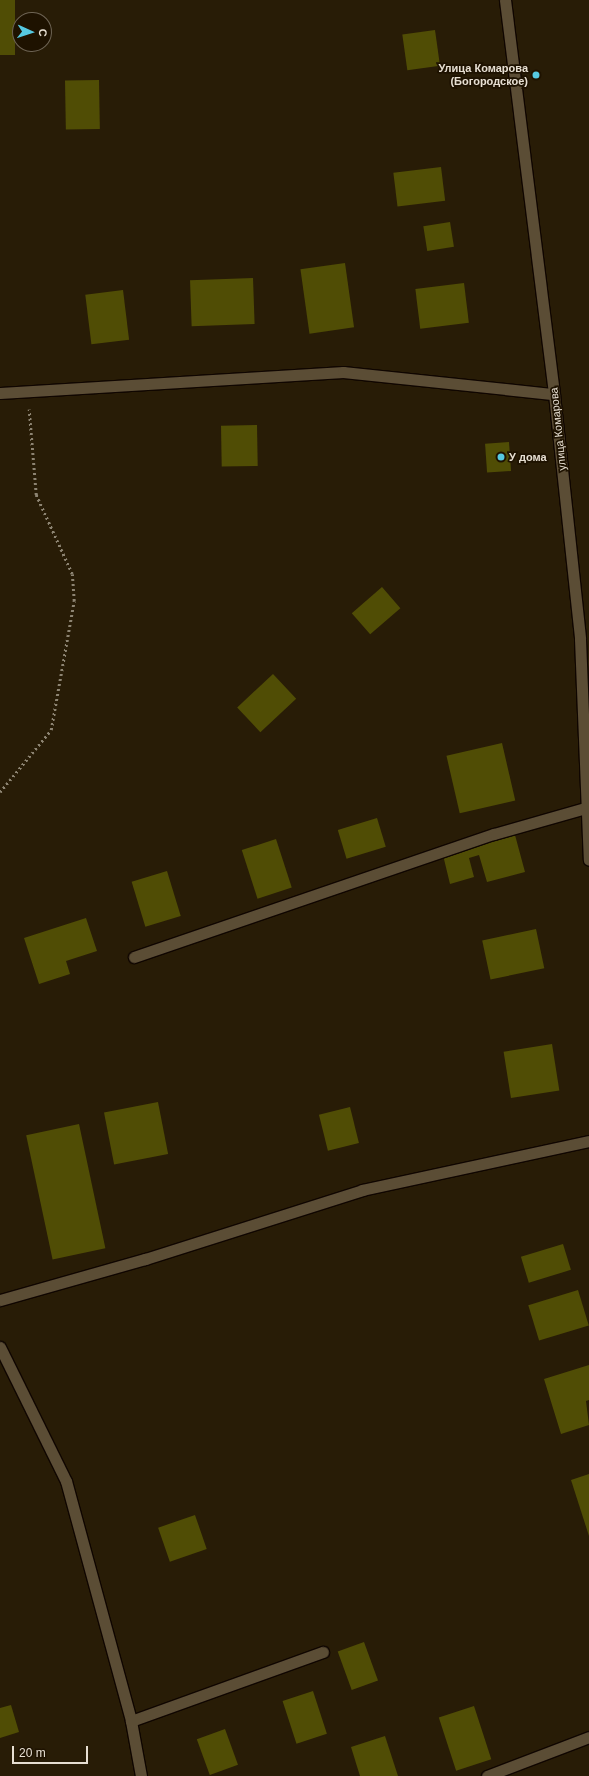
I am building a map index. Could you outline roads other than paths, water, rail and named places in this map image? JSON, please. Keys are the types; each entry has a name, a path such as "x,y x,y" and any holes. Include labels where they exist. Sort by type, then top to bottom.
{"street":[{"name":"улица Комарова","path":"506,0 554,394 580,639 589,860"},
{"path":"0,393 343,372 554,394"},
{"path":"134,957 494,834 587,807"},
{"path":"0,1300 145,1259 362,1190 589,1142"},
{"path":"0,1347 66,1481 131,1721 141,1776"},
{"path":"131,1721 323,1652"},
{"path":"487,1776 589,1737"}],"place":[{"name":"Улица Комарова (Богородское)","path":"536,75"},
{"name":"У дома","path":"501,457"}]}
